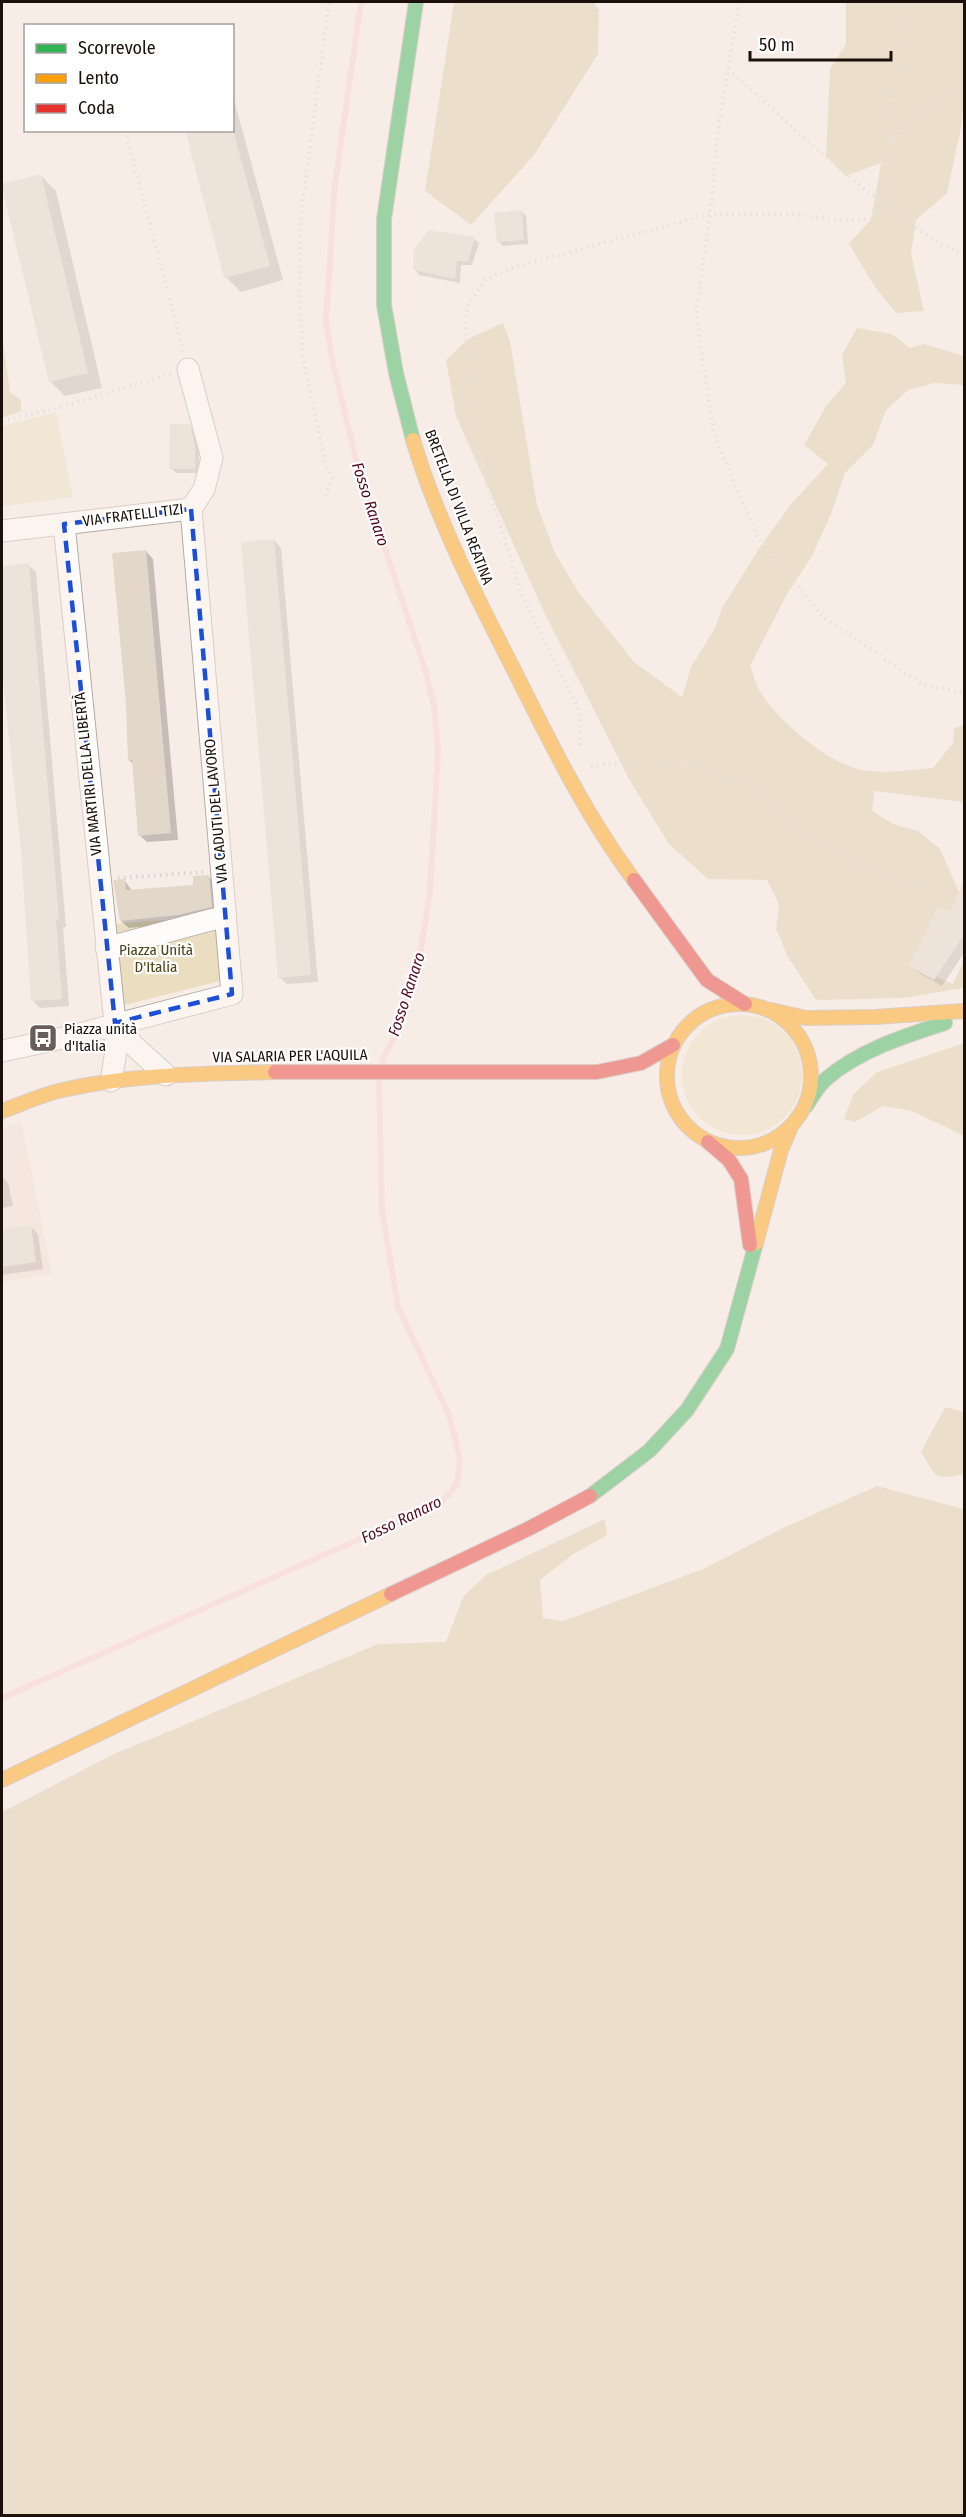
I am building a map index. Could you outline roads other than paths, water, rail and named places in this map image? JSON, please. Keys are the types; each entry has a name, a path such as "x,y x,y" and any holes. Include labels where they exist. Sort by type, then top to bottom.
{"main road":[{"name":"BRETELLA DI VILLA REATINA","path":"416,2 384,219 384,305 396,373 414,442 444,522 474,592 535,713 607,844 677,939"},
{"path":"677,939 689,969 693,993 688,1024"},
{"path":"677,939 707,980 745,1004"},
{"path":"749,1268 750,1238 741,1179 729,1160 687,1128 673,1107 667,1087 666,1065 673,1045 688,1024 705,1012 724,1005 745,1004 806,1018 874,1017 964,1011"},
{"path":"769,1010 788,1023 802,1041 811,1063 811,1086 805,1108"},
{"path":"2,1780 517,1534 591,1495 649,1451 687,1410 727,1349 781,1150 790,1129 825,1080 857,1059 906,1036 964,1017"},
{"name":"VIA SALARIA PER L'AQUILA","path":"2,1111 61,1090 111,1081 166,1075 326,1071 584,1073 616,1071 640,1065 658,1057 673,1045"},
{"name":"VIA SALARIA PER L'AQUILA","path":"584,1073 623,1079"},
{"path":"656,1094 673,1107"},
{"path":"708,1143 729,1149 751,1148 772,1142 790,1129"}],"street":[{"name":"VIA FRATELLI TIZI","path":"2,531 191,509 204,489 212,458 188,369"},
{"name":"VIA CADUTI DEL LAVORO","path":"115,1023 232,994 191,509"},
{"name":"VIA MARTIRI DELLA LIBERTÀ","path":"64,524 115,1023 116,1051 111,1081"},
{"path":"106,948 214,919 225,919"},
{"path":"2,1051 82,1034 115,1023 133,1045 166,1075"}],"waterway":[{"name":"Fosso Ranaro","path":"361,2 335,184 326,320 332,359 356,460 426,673 434,706 438,750 430,891 419,962 408,989 395,1037 382,1064"},
{"name":"Fosso Ranaro","path":"2,1698 441,1503 457,1484 460,1459 449,1415 398,1307 382,1209 379,1080"}],"place":[{"name":"Piazza unità d'Italia","path":"43,1038"}],"park label":[{"name":"Piazza Unità D'Italia","path":"156,958"}]}
